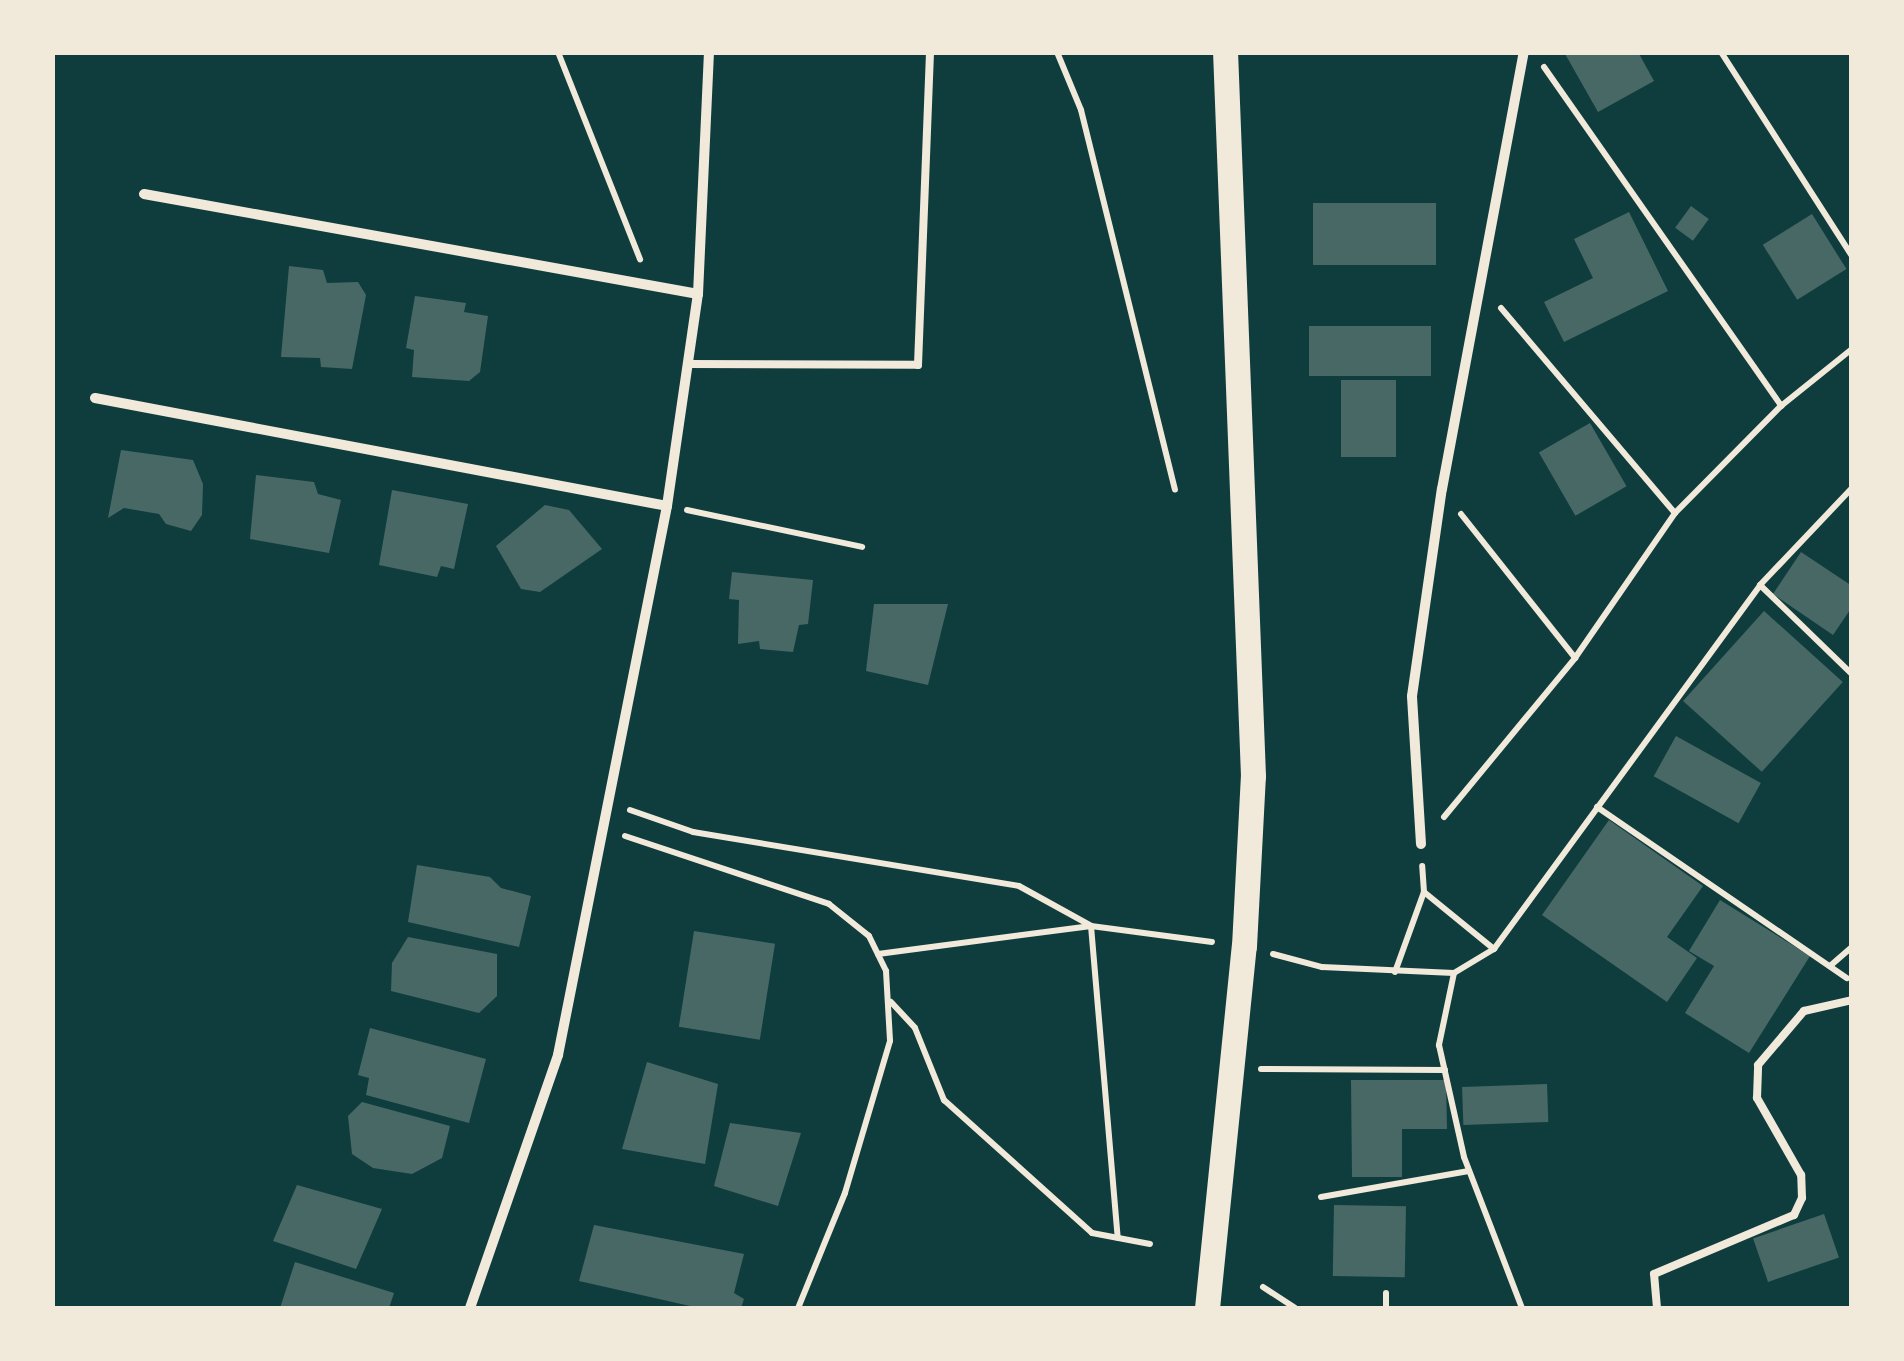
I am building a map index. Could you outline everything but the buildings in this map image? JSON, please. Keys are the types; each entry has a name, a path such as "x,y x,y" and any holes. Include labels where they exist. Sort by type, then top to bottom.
{"main road":[{"path":"1207,1308 1244,946 1253,776 1224,52"}],"street":[{"path":"470,1308 558,1055 667,506 698,294 709,52"},
{"path":"1421,844 1412,696 1442,489 1524,52"},
{"path":"144,194 698,294"},
{"path":"94,398 667,506"}],"lane":[{"path":"688,364 918,365 930,52"},
{"path":"1657,1308 1654,1274 1794,1215 1802,1198 1800,1176 1756,1098 1758,1065 1804,1011 1852,1000"}],"path":[{"path":"558,52 649,284"},
{"path":"1057,52 1081,110 1175,490"},
{"path":"1534,52 1781,406"},
{"path":"1722,52 1852,256"},
{"path":"1482,285 1675,513"},
{"path":"1421,844 1575,658 1675,513 1781,406 1852,348"},
{"path":"878,954 1091,926 1244,946 1322,967 1454,972 1494,949 1760,585 1852,488"},
{"path":"1442,489 1575,658"},
{"path":"667,506 862,548"},
{"path":"1760,585 1852,674"},
{"path":"610,803 693,832 1019,886 1091,926"},
{"path":"1597,806 1852,981"},
{"path":"605,830 829,904 850,916 878,954 890,1001 890,1041 867,1117 798,1308"},
{"path":"1395,972 1424,892 1494,949"},
{"path":"1091,926 1118,1238"},
{"path":"1830,966 1852,947"},
{"path":"1454,972 1439,1045 1470,1171 1522,1308"},
{"path":"890,1001 915,1028 944,1100 1092,1233 1150,1244"},
{"path":"1233,1069 1445,1070"},
{"path":"1321,1197 1470,1171"},
{"path":"1263,1287 1294,1308"},
{"path":"1386,1292 1386,1308"}]}
